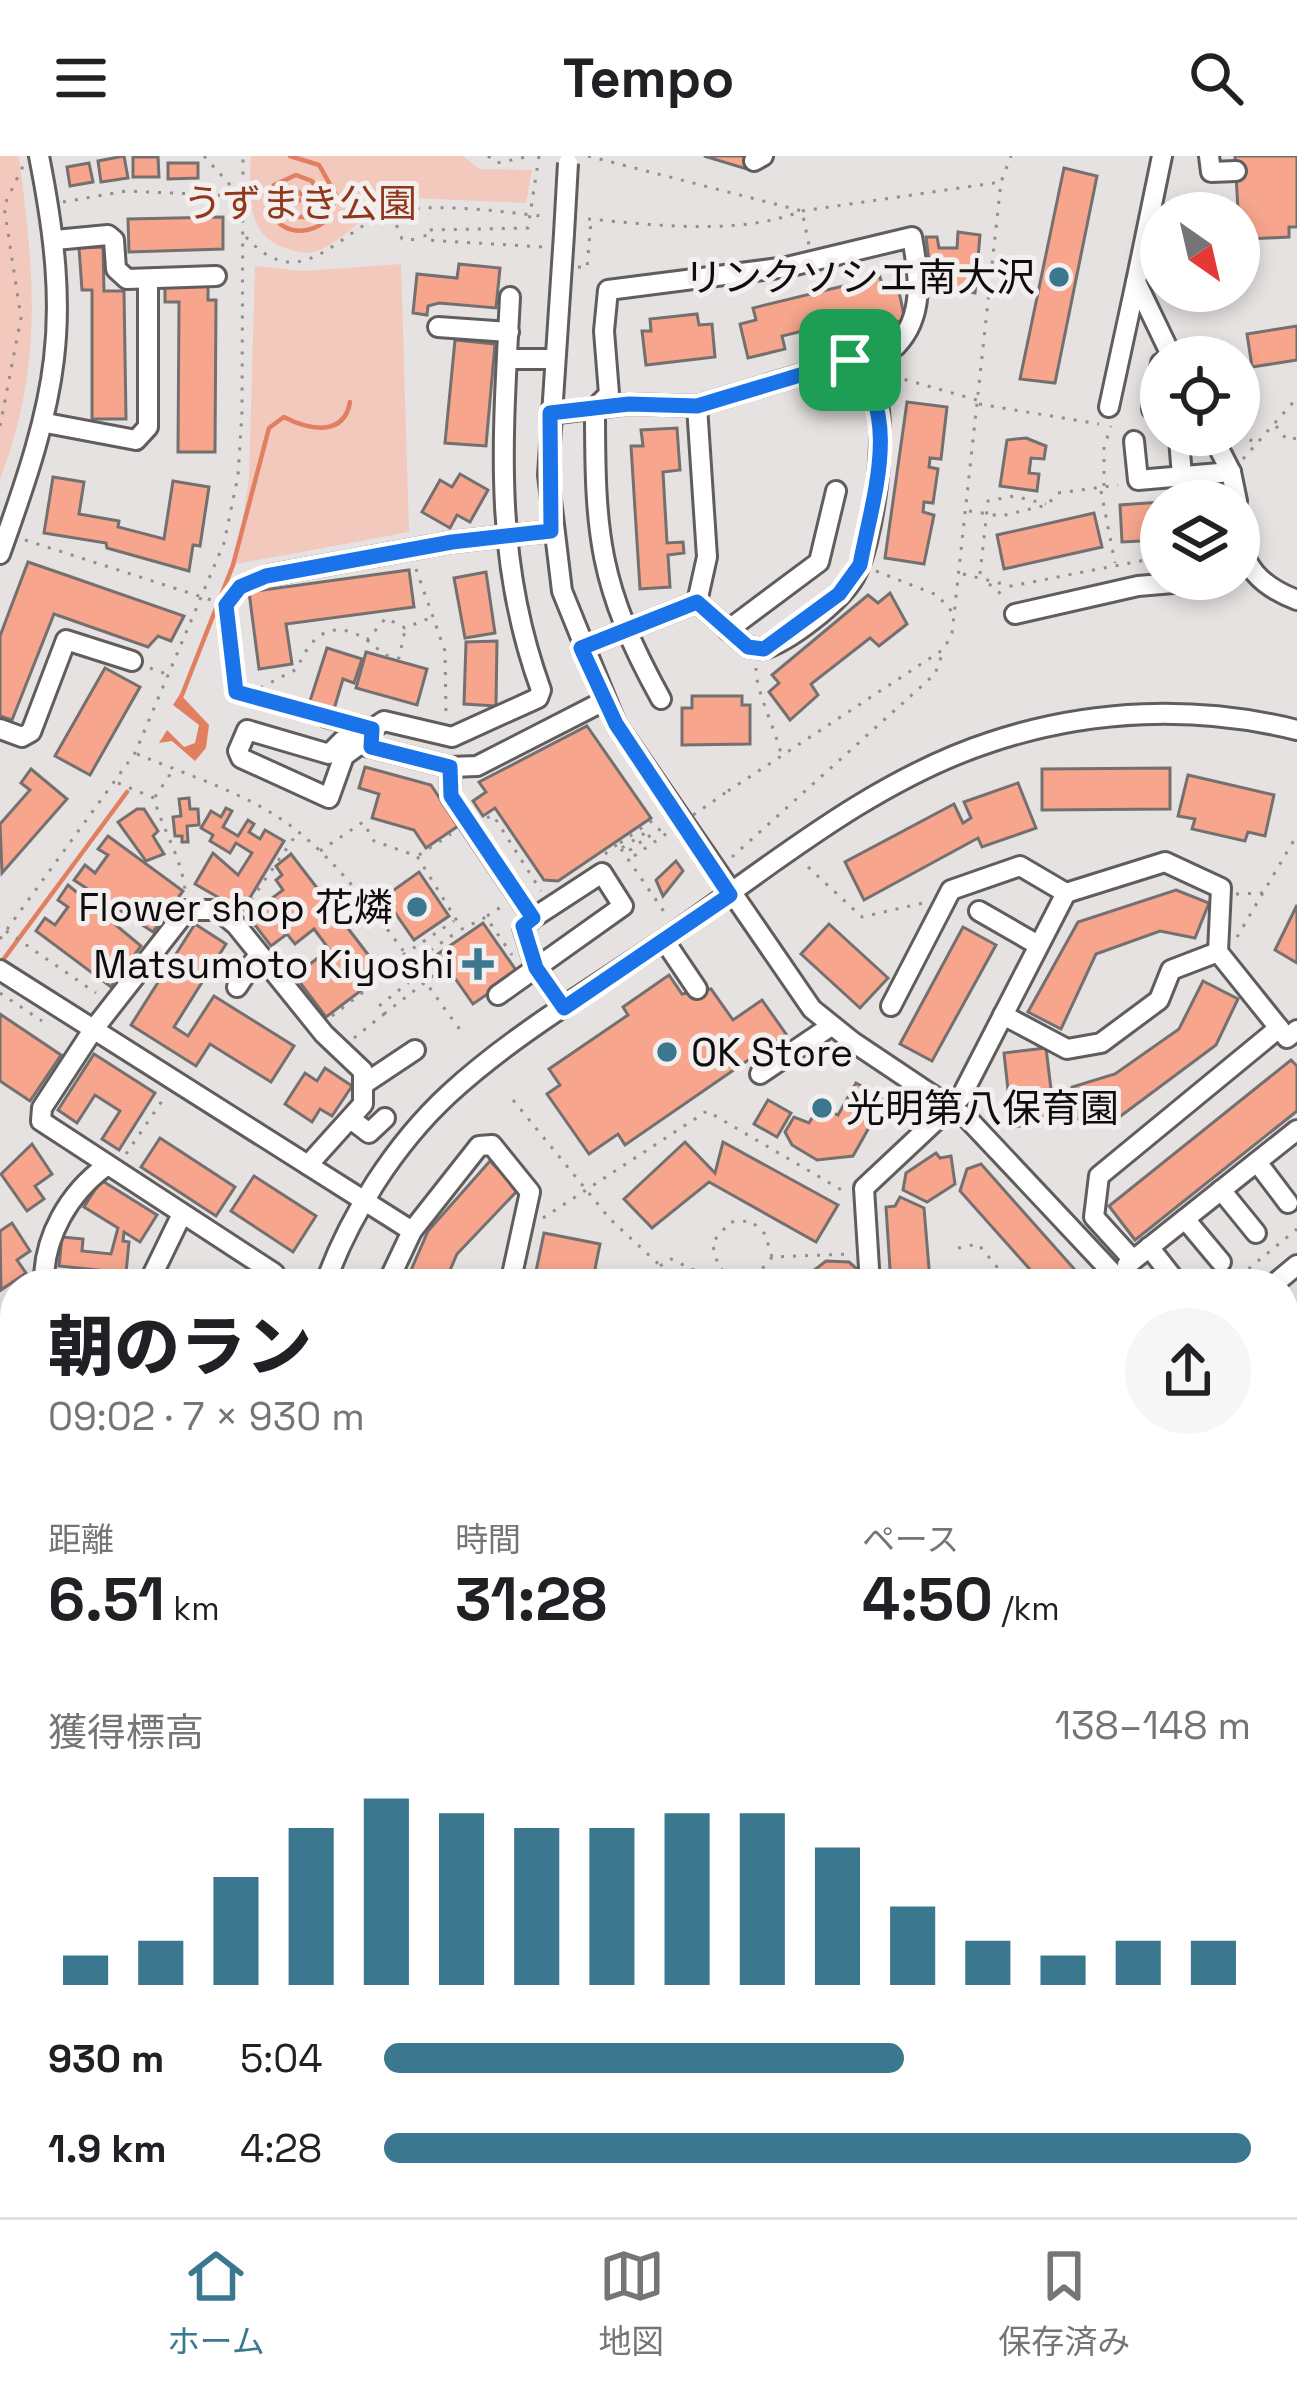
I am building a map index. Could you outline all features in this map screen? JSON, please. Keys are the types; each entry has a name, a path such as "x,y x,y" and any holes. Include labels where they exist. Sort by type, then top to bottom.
{"street":[{"path":"1110,416 1162,156"},
{"path":"1209,156 1211,172 1236,171"},
{"path":"3,544 46,423 59,345 55,240 35,158"},
{"path":"569,158 550,413 551,531 562,591 604,701 793,985 831,1026 953,1106 1105,1269"},
{"path":"55,240 108,235 115,240 122,277 216,276"},
{"path":"550,413 596,408 697,406 896,346 914,321 918,289 912,237 787,267 608,290 604,331 609,394 596,408 598,538 623,632 661,698"},
{"path":"46,423 136,440 148,428 148,279"},
{"path":"1136,282 1157,336"},
{"path":"367,741 340,741 329,754 248,730 238,751 241,758 329,799 344,756 367,741 384,721 452,737 538,698 541,689 512,598 503,536 510,297"},
{"path":"438,327 508,332"},
{"path":"507,359 553,359"},
{"path":"697,602 756,649 773,646 839,594 860,565 878,470 879,410 873,384 850,360"},
{"path":"697,406 706,557 697,602"},
{"path":"1131,433 1138,480 1231,472"},
{"path":"1180,456 1182,476"},
{"path":"1223,456 1233,480"},
{"path":"728,630 819,562 836,490"},
{"path":"266,576 551,531"},
{"path":"1260,583 1297,600"},
{"path":"1015,614 1140,586"},
{"path":"581,648 697,602"},
{"path":"0,729 22,737 31,732 66,640 132,661"},
{"path":"326,717 367,741 450,767 477,766 604,701"},
{"path":"332,1269 366,1201 447,1096 564,1008 885,790 959,753 1010,736 1138,714 1230,718 1297,730"},
{"path":"450,767 451,796 533,918"},
{"path":"869,1269 864,1188 953,1106 1066,893 1165,862 1221,888 1225,896 1221,955 1288,1029 1099,1176 1094,1217 1133,1260"},
{"path":"891,1006 951,890 1020,866 1066,893"},
{"path":"498,995 528,968 623,906 602,873 523,926 528,968 564,1008"},
{"path":"268,1269 110,1163 45,1127 40,1115 93,1030 187,910 218,910 236,925 318,1026 358,1061 367,1082 363,1104 308,1165"},
{"path":"979,911 1038,945"},
{"path":"664,940 697,989"},
{"path":"238,988 260,954"},
{"path":"1004,1015 1067,1049 1101,1043 1159,1000 1171,970 1221,955"},
{"path":"8,975 412,1232"},
{"path":"760,1074 831,1026"},
{"path":"367,1082 415,1050"},
{"path":"352,1120 369,1133 385,1118"},
{"path":"1126,1269 1295,1136"},
{"path":"394,1269 412,1232 479,1146 492,1144 530,1192 517,1269"},
{"path":"1257,1162 1288,1203"},
{"path":"45,1269 46,1250 62,1215 86,1183 110,1163"},
{"path":"1221,1190 1256,1233"},
{"path":"155,1269 182,1214"},
{"path":"1185,1219 1221,1262"},
{"path":"1149,1247 1166,1269"}],"path":[{"path":"204,156 240,196"},
{"path":"0,939 135,753 172,676 224,543 238,476 243,156"},
{"path":"488,156 510,163 531,156"},
{"path":"425,240 425,230 528,228 541,156 569,158 802,211"},
{"path":"731,858 935,674 956,616 1001,182 1010,156"},
{"path":"0,426 21,317 2,205 20,168 35,158"},
{"path":"578,267 587,268 590,219 726,225 776,221 802,211 1001,182"},
{"path":"49,206 127,191 240,196"},
{"path":"802,211 811,251"},
{"path":"244,236 265,253 302,262 392,213 541,216"},
{"path":"392,213 402,239 545,248"},
{"path":"903,380 1052,420 1110,416 1131,433"},
{"path":"1260,440 1297,398"},
{"path":"1110,416 1102,488 1115,563"},
{"path":"1274,423 1287,440 1297,438"},
{"path":"1231,472 1246,456"},
{"path":"967,511 1000,516 1047,505 1058,494 1126,484"},
{"path":"980,575 985,513 994,496 1047,505"},
{"path":"3,544 226,605"},
{"path":"409,551 435,616 448,668 446,718"},
{"path":"988,584 1011,586 1140,560"},
{"path":"860,565 937,595 956,616"},
{"path":"961,574 980,575 1005,595 1008,610 1015,614"},
{"path":"266,576 240,587 226,605 236,692 326,717"},
{"path":"367,640 386,618 405,628 435,616"},
{"path":"256,698 258,689 297,669 304,650 319,634 344,629 385,655 399,658 405,628"},
{"path":"756,649 755,685 767,701 781,756"},
{"path":"666,825 630,850 634,856 944,649"},
{"path":"132,661 172,676"},
{"path":"135,753 256,805 298,833 461,1030"},
{"path":"173,769 154,798 156,819 179,857 184,884"},
{"path":"115,782 154,798"},
{"path":"482,821 493,815 535,883"},
{"path":"659,816 618,844 664,913"},
{"path":"318,852 363,822 374,841 417,856 462,929"},
{"path":"417,856 455,830 462,835"},
{"path":"236,925 298,833"},
{"path":"621,849 643,833 646,838"},
{"path":"1221,955 1297,836"},
{"path":"808,867 862,916 947,898"},
{"path":"1225,896 1264,892"},
{"path":"358,1035 441,970 429,951 506,904"},
{"path":"486,917 528,968"},
{"path":"318,1026 455,920"},
{"path":"6,931 112,1004"},
{"path":"384,1014 379,1006 418,975"},
{"path":"0,994 42,1021 47,1016"},
{"path":"110,1163 133,1149 169,1092"},
{"path":"513,1100 587,1191 661,1269"},
{"path":"544,1219 707,1111 844,1191"},
{"path":"720,1269 712,1257 714,1237 730,1222 759,1227 772,1256"},
{"path":"1247,1269 1297,1228"},
{"path":"958,1248 978,1244 999,1269"},
{"path":"772,1256 868,1257"},
{"path":"762,1269 772,1256"},
{"path":"658,1267 671,1259 693,1269"}],"green space":[{"path":"0,156 19,156 32,319 24,396 0,480"},
{"name":"うずまき公園","path":"251,156 463,156 479,169 532,170 526,203 388,197 338,240 306,253 276,244 258,225 251,200"},
{"path":"401,264 409,532 236,564 249,477 255,266 304,271"}],"shaded area":[{"path":"180,694 209,725 206,748 195,761 172,741 159,743 167,730 184,747 195,743 199,725 173,705"}],"building":[{"path":"124,156 128,178 101,182 98,161"},
{"path":"704,156 755,156 750,170"},
{"path":"1235,156 1297,156 1297,227 1289,227 1289,237 1260,238 1260,192 1237,192"},
{"path":"133,157 158,157 159,177 133,177"},
{"path":"89,163 93,182 70,186 67,167"},
{"path":"168,163 198,163 198,178 168,179"},
{"name":"リンクソシエ南大沢","path":"1064,168 1097,176 1055,383 1020,379"},
{"path":"223,217 223,249 129,252 128,219"},
{"path":"958,232 980,235 975,293 952,289 955,259 929,261 926,237 937,237 939,248 957,248"},
{"path":"103,247 104,291 124,291 126,419 92,419 92,290 82,290 79,248"},
{"path":"459,264 500,268 496,308 439,303 428,306 427,315 413,313 417,274 457,278"},
{"path":"880,277 884,290 898,287 905,320 879,326 876,313 782,336 785,349 748,358 740,324 756,320 753,308"},
{"path":"165,286 208,286 208,300 216,300 215,452 178,452 179,302 165,302"},
{"path":"697,314 699,325 712,324 715,357 646,365 642,331 651,331 650,319"},
{"path":"1297,326 1297,360 1260,366 1260,336 1247,334"},
{"path":"455,340 495,344 486,446 445,443"},
{"path":"907,402 947,407 941,459 930,458 929,467 938,469 933,503 924,502 923,512 934,515 924,564 885,558"},
{"path":"677,428 680,470 663,472 667,543 683,542 684,553 668,555 670,587 640,589 631,446 643,446 641,430"},
{"path":"1026,438 1046,446 1044,459 1031,458 1029,473 1039,474 1037,491 1000,486 1007,440"},
{"path":"460,474 488,490 470,522 457,515 450,528 422,512 440,480 452,487"},
{"path":"53,477 84,482 79,514 119,521 118,527 164,539 173,481 209,487 200,546 193,545 189,571 107,548 106,543 44,533"},
{"path":"1140,504 1140,541 1122,542 1120,505"},
{"path":"1094,513 1102,547 1004,569 997,535"},
{"path":"28,562 184,616 171,641 158,636 148,647 54,614 12,720 0,716 0,636"},
{"path":"409,570 414,607 286,624 292,664 259,669 249,592"},
{"path":"486,572 495,633 465,638 454,578"},
{"path":"890,593 907,624 879,646 870,638 811,684 818,695 790,720 769,692 779,683 772,675 868,595 878,603"},
{"path":"497,641 496,706 464,704 466,642"},
{"path":"327,648 362,659 354,683 343,679 334,709 310,701"},
{"path":"366,652 427,669 417,705 356,688"},
{"path":"105,668 140,687 90,775 55,756"},
{"path":"692,696 742,696 742,705 750,705 750,744 682,745 682,708 692,708"},
{"path":"587,726 651,818 558,881 544,880 495,808 483,816 473,801 486,792 479,782"},
{"path":"365,767 431,785 458,826 426,848 414,830 372,818 379,794 359,788"},
{"path":"1170,768 1170,809 1042,810 1042,769"},
{"path":"31,769 67,799 2,873 0,824 30,790 21,783"},
{"path":"1188,775 1274,795 1265,836 1248,832 1245,841 1192,829 1195,819 1178,816"},
{"path":"1018,783 1036,828 982,847 978,838 864,900 845,862 954,804 963,823 971,818 964,802"},
{"path":"189,798 190,809 198,809 199,825 187,826 188,842 182,842 182,836 175,836 173,817 181,816 179,799"},
{"path":"226,808 232,811 223,827 238,836 248,820 254,824 249,832 260,839 265,830 284,841 242,911 195,884 213,853 238,875 252,853 236,843 230,853 210,841 213,835 201,828 211,811 221,817"},
{"path":"144,809 158,831 153,836 164,854 146,861 118,822"},
{"path":"108,836 183,891 153,932 74,880 85,865 95,873 108,855 98,849"},
{"path":"291,854 383,974 326,1017 295,976 329,949 314,929 295,944 287,934 271,946 248,916 283,890 276,880 282,875 276,866"},
{"path":"676,861 683,871 663,896 656,880"},
{"name":"Flower shop 花燐","path":"419,872 449,916 414,940 384,897"},
{"path":"68,885 141,946 111,987 36,931 45,918 55,925 68,907 58,900"},
{"path":"1176,890 1209,903 1195,938 1160,931 1096,954 1061,1029 1028,1012 1078,922"},
{"path":"1297,905 1297,963 1275,950"},
{"name":"Matsumoto Kiyoshi","path":"483,923 518,973 473,1004 438,954"},
{"path":"195,924 226,944 174,1027 188,1036 214,996 294,1046 271,1082 210,1044 196,1066 131,1025"},
{"path":"829,924 888,978 860,1008 801,954"},
{"path":"963,927 996,945 932,1061 900,1044"},
{"name":"OK Store","path":"669,975 682,994 711,989 733,1020 762,1000 786,1034 625,1145 618,1134 589,1154 547,1094 560,1085 549,1069 628,1015 623,1007"},
{"path":"1203,981 1238,999 1216,1045 1118,1118 1073,1119 1072,1087 1115,1074 1179,1029"},
{"path":"0,1014 61,1055 30,1101 0,1081"},
{"path":"1046,1048 1055,1122 1012,1127 1004,1053"},
{"path":"94,1054 155,1093 119,1150 102,1139 120,1111 95,1095 77,1123 58,1110"},
{"path":"1291,1060 1297,1066 1297,1111 1135,1240 1109,1206"},
{"path":"325,1068 352,1086 332,1116 320,1109 312,1122 285,1104 305,1073 317,1081"},
{"path":"856,1083 885,1099 853,1156 817,1160 792,1145 785,1132 794,1117 809,1123 819,1106 838,1115"},
{"path":"768,1100 791,1113 777,1137 754,1124"},
{"path":"160,1138 235,1187 216,1216 141,1167"},
{"path":"685,1142 715,1173 723,1142 838,1205 816,1242 709,1182 652,1228 624,1199"},
{"path":"32,1144 52,1174 35,1186 44,1199 27,1211 1,1174"},
{"path":"936,1153 940,1158 951,1156 955,1184 927,1202 903,1190 906,1173"},
{"path":"490,1161 518,1190 457,1254 450,1269 412,1269 428,1231"},
{"path":"981,1164 1074,1269 1030,1269 960,1191 967,1169"},
{"path":"254,1176 316,1216 293,1252 231,1211"},
{"path":"101,1180 157,1215 140,1242 124,1232 123,1241 129,1242 126,1269 59,1266 62,1237 83,1239 82,1251 111,1254 118,1228 84,1207"},
{"path":"900,1197 924,1208 929,1269 890,1269 886,1207 895,1206"},
{"path":"12,1223 30,1251 17,1260 23,1269 1,1269 0,1231"},
{"path":"544,1233 600,1244 595,1269 536,1269"},
{"path":"826,1261 849,1262 857,1269 816,1269"}],"waterway":[{"path":"290,156 319,165 336,195 330,217 307,230 277,221 270,199 274,185 296,175 312,181 319,196 316,210 308,217 294,217 284,199 295,189 305,198 296,202"},
{"path":"182,695 233,565 269,428 284,417 314,427 333,426 341,421 350,402"},
{"path":"0,964 127,792"}],"place":[{"name":"リンクソシエ南大沢","path":"1059,277"},
{"name":"Flower shop 花燐","path":"417,907"},
{"name":"Matsumoto Kiyoshi","path":"478,964"},
{"name":"OK Store","path":"667,1052"},
{"name":"光明第八保育園","path":"822,1108"}],"route":[{"path":"850,360 876,392 880,448 860,565 851,582 764,649 748,647 697,602 581,648 616,724 730,895 564,1008 529,955 523,926 533,918 451,796 450,767 371,747 372,729 236,692 226,605 240,587 266,576 379,560 452,542 551,531 550,413 629,404 697,406 850,360"}]}
